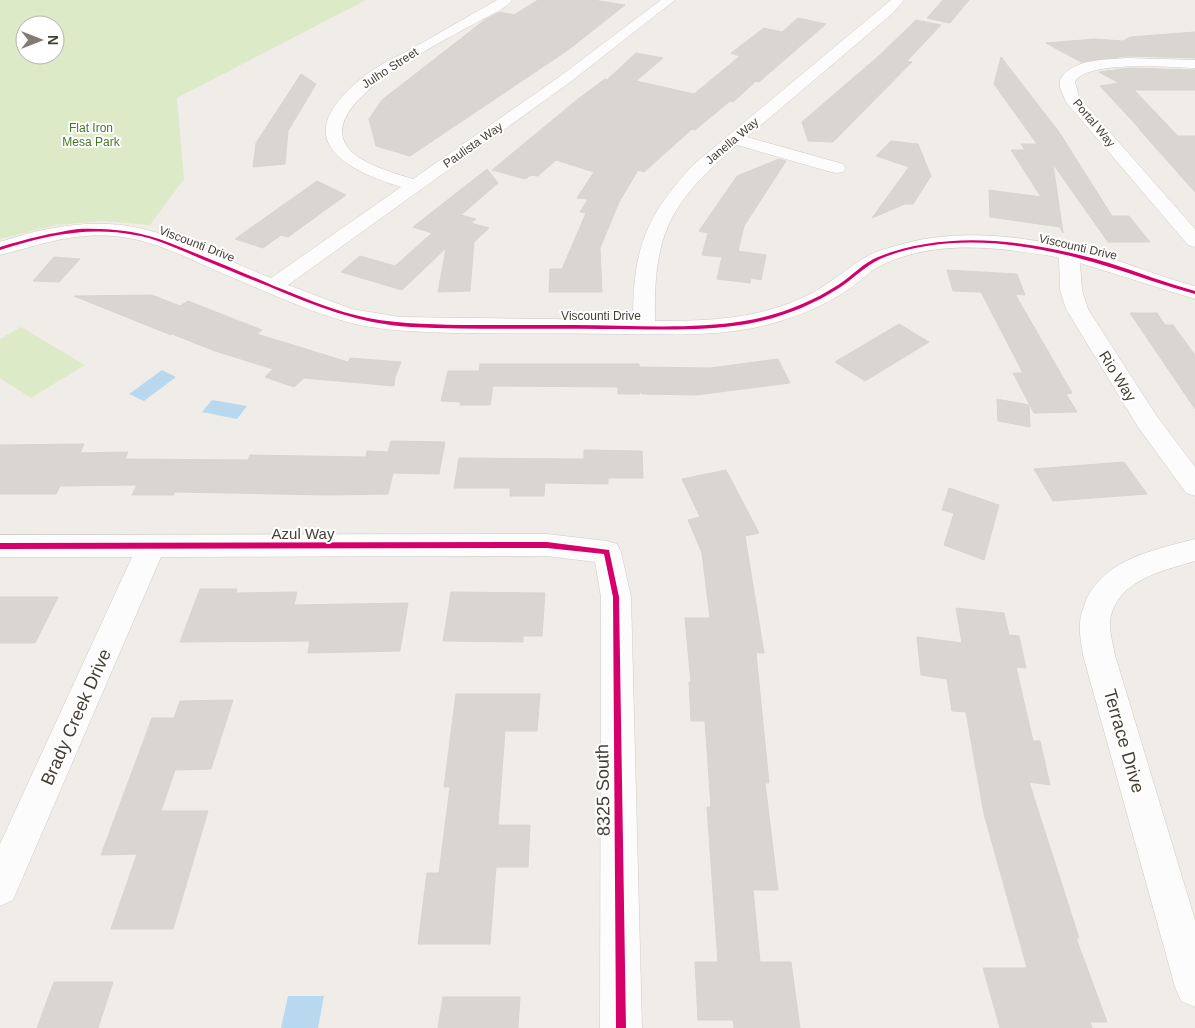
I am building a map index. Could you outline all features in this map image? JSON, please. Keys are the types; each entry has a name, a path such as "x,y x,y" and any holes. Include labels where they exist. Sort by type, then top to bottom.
{"street":[{"name":"Julho Street","path":"416,186 366,169 344,155 333,139 334,122 342,106 373,77 506,0"},
{"name":"Paulista Way","path":"274,286 564,80 669,0"},
{"name":"Janella Way","path":"644,327 645,264 654,232 666,208 681,188 698,169 898,0"},
{"name":"Portal Way","path":"1195,64 1100,64 1073,72 1067,78 1067,88 1072,99 1195,241"},
{"path":"734,138 837,168"},
{"name":"Viscounti Drive","path":"0,249 26,240 78,231 104,230 129,232 157,240 344,314 375,321 408,325 695,327 743,323 784,314 817,301 875,260 900,250 928,244 961,242 996,244 1069,254 1104,263 1195,293"},
{"name":"Rio Way","path":"1069,254 1070,290 1076,309 1147,421 1195,486"},
{"name":"Azul Way","path":"0,546 548,545 607,552"},
{"name":"Brady Creek Drive","path":"0,887 151,546"},
{"name":"Terrace Drive","path":"1195,550 1127,573 1105,592 1095,621 1099,655 1195,987"},
{"name":"8325 South","path":"607,552 616,597 621,1028"}],"green space":[{"name":"Flat Iron Mesa Park","path":"0,0 366,0 177,98 184,179 150,225 102,221 56,225 0,239"},
{"path":"21,327 85,365 31,398 0,378 0,339"}],"water":[{"path":"162,370 176,377 144,401 129,394"},
{"path":"212,400 247,406 237,419 202,412"},
{"path":"288,996 324,996 318,1028 281,1028"}],"building":[{"path":"538,0 594,0 625,5 568,50 410,156 376,146 369,119 382,100 486,19 500,12 514,15"},
{"path":"943,0 969,0 950,23 927,18"},
{"path":"798,18 826,24 759,82 756,81 733,102 730,101 695,130 692,129 644,172 638,170 619,202 600,248 602,292 549,292 550,269 562,269 586,213 580,212 588,199 577,198 594,172 556,160 538,176 531,175 525,179 492,170 578,99 605,79 607,80 636,53 663,58 636,81 694,94 740,56 731,53 764,28 782,32"},
{"path":"916,20 941,25 907,61 912,62 833,142 808,141 802,122 881,54"},
{"path":"1195,32 1195,58 1128,56 1081,62 1046,43 1095,39 1123,41 1130,37"},
{"path":"1001,57 1059,132 1112,216 1129,216 1150,242 1108,242 1053,164 1063,233 1060,227 990,217 989,190 1041,197 1011,150 1025,150 1021,144 1037,144 994,84"},
{"path":"1130,68 1195,70 1195,90 1134,90 1178,136 1195,136 1195,192 1100,86 1119,83 1099,72"},
{"path":"301,74 316,84 288,131 285,164 253,167 256,143"},
{"path":"891,141 918,144 931,176 913,204 905,204 872,218 909,167 876,156"},
{"path":"779,159 786,161 744,226 738,251 766,255 761,280 751,278 750,283 717,279 722,257 702,255 708,233 699,231 737,176"},
{"path":"487,169 498,183 461,215 476,219 471,223 489,228 474,242 470,291 438,292 446,248 402,290 341,272 360,256 395,266 432,233 413,227"},
{"path":"317,181 346,195 288,237 281,235 263,248 235,239"},
{"path":"54,257 80,259 59,282 33,281"},
{"path":"947,270 1017,274 1025,295 1015,294 1072,393 1066,394 1077,412 1034,413 1013,373 1023,373 981,292 953,291"},
{"path":"152,295 180,306 188,301 262,330 257,334 348,362 350,358 401,362 395,377 394,386 304,378 294,387 265,377 273,369 171,335 74,296"},
{"path":"1130,313 1157,313 1165,325 1173,325 1195,355 1195,409"},
{"path":"899,324 929,342 865,381 835,362"},
{"path":"778,359 790,383 696,395 642,394 640,390 640,394 618,394 618,387 493,386 490,405 460,405 461,402 441,401 448,371 479,371 480,364 639,364 639,367 710,368"},
{"path":"997,399 1029,405 1030,427 998,421"},
{"path":"391,441 445,442 439,474 393,473 388,494 327,495 175,492 173,495 132,495 137,485 60,486 56,494 0,494 0,445 84,444 80,453 128,452 125,459 248,460 250,455 366,457 367,451 388,452"},
{"path":"584,450 642,451 643,478 608,478 608,484 545,483 544,496 510,496 510,488 454,488 459,458 584,459"},
{"path":"1124,462 1147,494 1053,501 1034,469"},
{"path":"726,470 759,533 745,536 764,653 756,653 769,783 765,783 778,890 753,890 760,962 791,962 800,1028 734,1028 733,1020 698,1020 695,962 718,962 707,807 711,807 705,721 691,721 689,682 691,683 685,618 710,618 702,553 688,520 700,517 682,479"},
{"path":"949,488 999,505 984,560 944,545 954,513 942,510"},
{"path":"200,589 237,589 236,593 297,592 294,605 408,603 400,651 308,653 310,641 180,642"},
{"path":"451,592 545,593 542,636 523,636 523,642 443,641"},
{"path":"0,597 58,597 35,643 0,643"},
{"path":"956,608 1004,613 1009,635 1019,636 1026,668 1016,667 1033,741 1040,741 1050,785 1029,782 1079,938 1076,938 1107,1022 1090,1022 1092,1028 1000,1028 983,968 1027,968 984,814 966,712 952,711 947,679 921,675 917,637 962,643"},
{"path":"456,694 540,694 537,731 505,731 498,825 530,825 528,867 496,867 490,944 418,944 427,873 439,873 450,787 444,787"},
{"path":"233,700 211,769 175,770 161,811 208,811 173,929 111,929 137,854 101,855 152,718 174,718 180,701"},
{"path":"54,982 113,982 98,1028 37,1028"},
{"path":"443,997 520,997 518,1028 438,1028"}],"cycle path":[{"path":"0,249 46,235 78,231 111,230 148,236 344,314 408,325 671,328 743,323 781,314 806,304 830,292 877,259 903,250 931,244 961,242 991,242 1051,250 1106,264 1195,293"},
{"path":"0,546 547,545 607,552 616,597 621,1028"}]}
